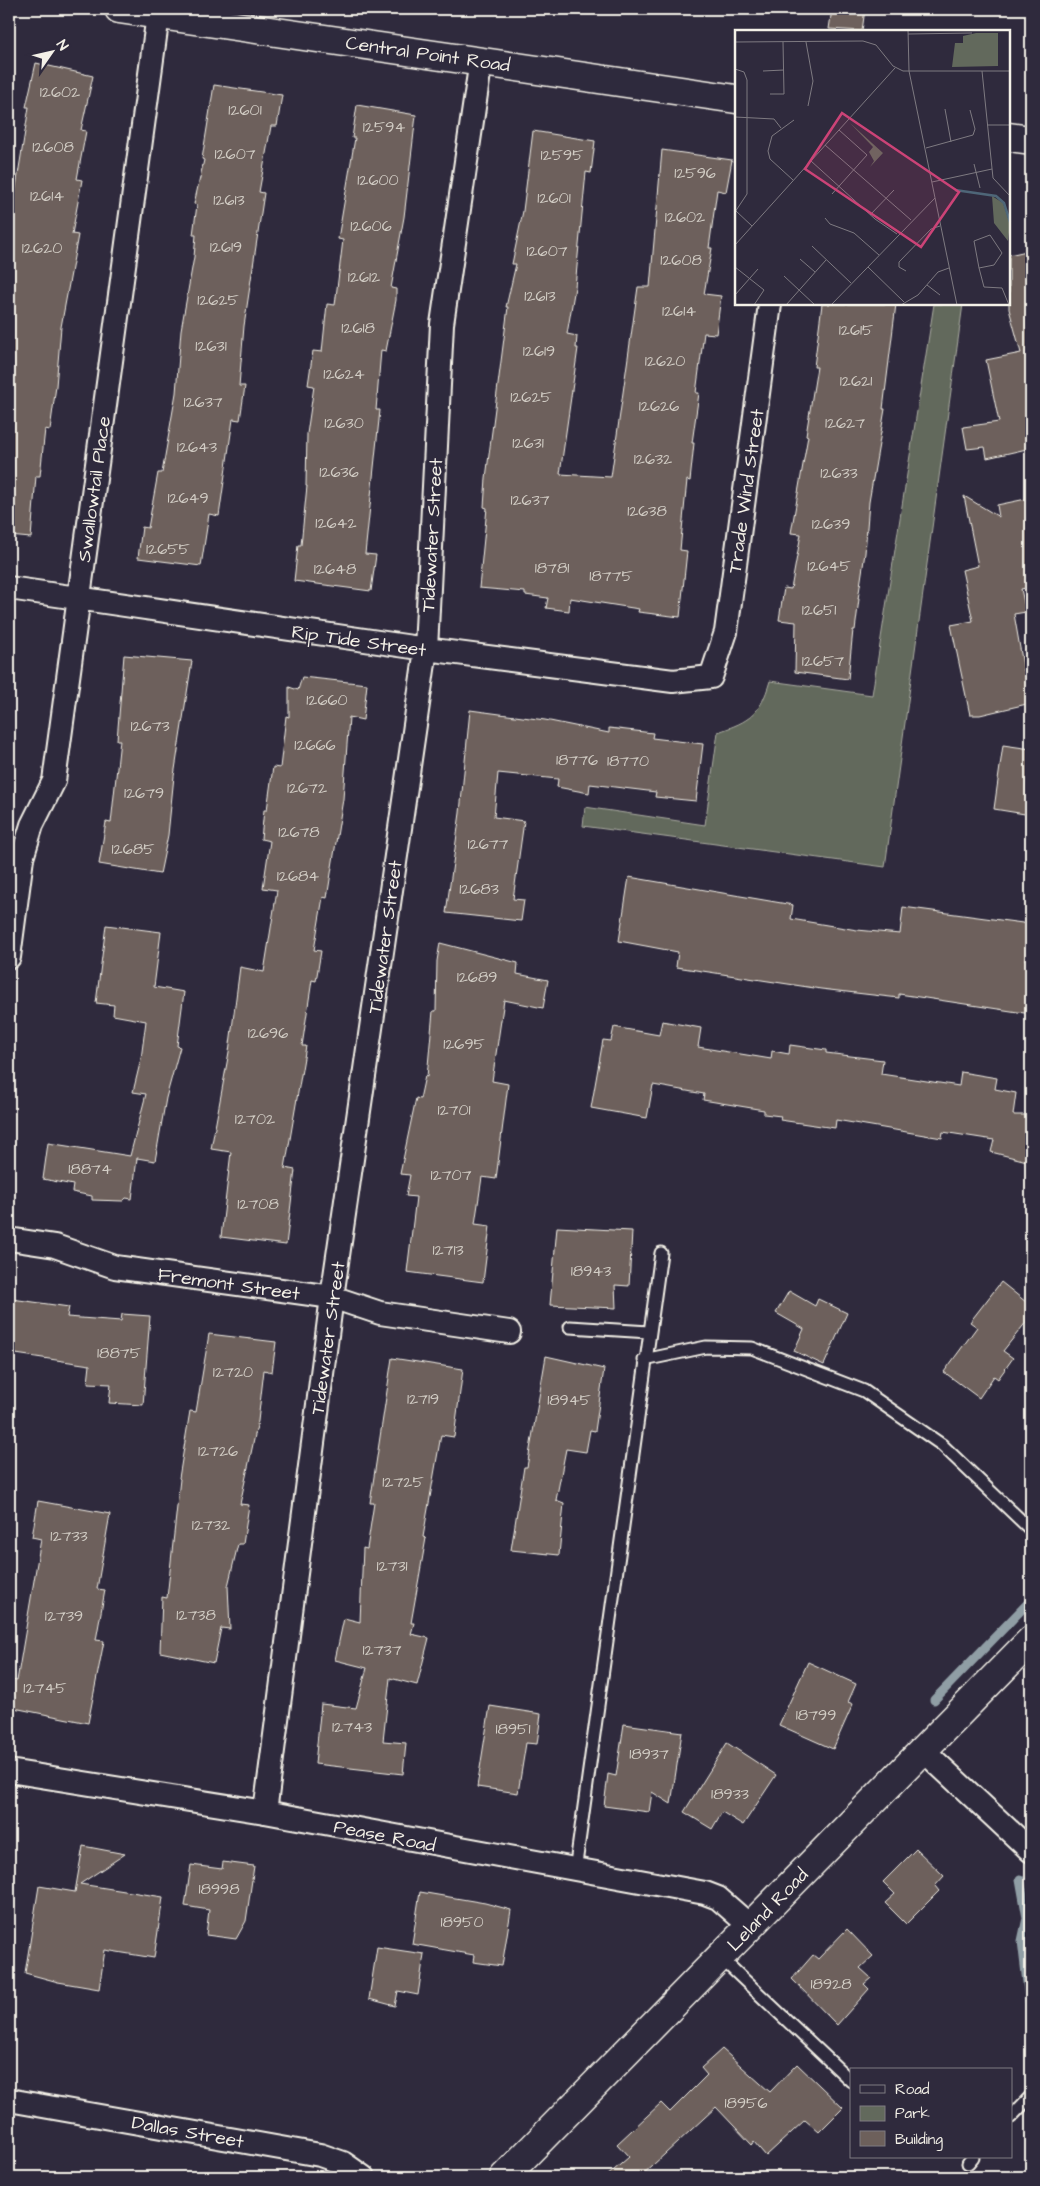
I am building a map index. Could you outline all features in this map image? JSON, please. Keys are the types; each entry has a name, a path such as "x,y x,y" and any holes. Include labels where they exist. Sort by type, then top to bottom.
{"main road":[{"name":"Central Point Road","path":"118,9 481,60 735,99"},
{"path":"1010,137 1031,140"},
{"name":"Leland Road","path":"504,2177 1031,1640"}],"street":[{"name":"Swallowtail Place","path":"9,957 22,858 32,825 54,781 158,15"},
{"name":"Tidewater Street","path":"265,1812 332,1297 426,649 442,324 481,60"},
{"name":"Trade Wind Street","path":"711,677 726,632 770,305"},
{"name":"Rip Tide Street","path":"9,588 78,600 426,649 673,681 711,677"},
{"name":"Fremont Street","path":"9,1239 55,1246 115,1267 332,1297 380,1313 509,1332"},
{"path":"923,1750 1031,1851"},
{"name":"Pease Road","path":"9,1771 265,1812 575,1871 705,1893 718,1898 750,1926"},
{"name":"Dallas Street","path":"9,2100 320,2155 343,2163 363,2177"}],"lane":[{"path":"575,1871 644,1360 661,1253"},
{"path":"570,1327 649,1332"},
{"path":"644,1360 706,1347 752,1348 864,1391 942,1445 1031,1530"},
{"path":"720,1957 850,2081"},
{"path":"1012,2116 1031,2096"}],"green space":[{"path":"934,305 963,305 885,867 583,826 585,807 705,825 718,732 746,720 752,715 762,702 770,681 872,695"}],"building":[{"path":"832,9 865,9 862,30 829,29"},
{"path":"36,63 93,76 81,130 86,131 77,179 82,180 72,234 78,235 61,327 50,430 45,429 40,476 36,476 31,538 9,536 9,230 29,107 26,107"},
{"path":"214,85 282,95 277,126 271,126 259,192 264,193 244,326 239,386 245,386 240,420 233,419 219,516 209,514 201,566 138,558 142,527 148,528 158,473 162,473 176,393 181,330 194,257 196,235 193,235 197,205 194,204 204,160 202,159"},
{"path":"357,105 416,115 404,217 391,288 396,289 396,300 386,351 381,350 376,410 380,410 365,554 376,555 371,591 294,581 298,545 301,545 307,486 307,434 314,386 308,385 313,351 322,352 327,304 335,305 343,240 338,239 355,138 352,138"},
{"path":"533,131 595,141 591,173 586,172 575,287 567,334 577,336 576,348 578,348 560,474 611,477 638,287 650,287 662,150 732,160 726,192 717,190 709,248 712,248 704,294 721,296 716,334 704,333 696,393 699,393 692,443 694,443 690,481 687,480 680,550 687,551 680,617 638,612 639,609 570,598 569,611 546,608 548,598 525,595 525,592 479,588 487,508 484,507 486,478 508,307 506,307 516,264 512,264 523,211"},
{"path":"1031,250 1031,448 987,458 985,447 967,449 963,427 999,422 986,360 1021,353 1009,309 1010,255"},
{"path":"822,305 896,305 883,409 885,409 869,502 865,553 855,630 853,630 848,679 795,672 796,622 779,620 784,588 791,589 801,534 791,533 808,436 806,435 817,367 814,367"},
{"path":"964,496 999,517 997,505 1031,498 1031,587 1021,589 1026,612 1014,614 1024,671 1027,671 1031,690 1031,703 980,715 970,715 951,625 973,621 962,570 978,566"},
{"path":"124,655 192,661 174,776 168,835 160,874 99,864 106,822 111,823 120,740 117,740"},
{"path":"302,677 367,684 363,720 349,717 343,799 327,898 323,897 314,950 321,951 316,981 312,980 302,1046 306,1046 285,1168 295,1170 286,1245 221,1237 231,1152 211,1149 229,1052 240,967 264,972 277,890 263,888 270,841 261,839 264,810 267,810 273,767 280,768 286,716 289,717 289,687 298,690"},
{"path":"470,710 545,720 609,733 609,728 653,733 652,738 703,744 696,801 655,797 656,792 590,784 589,793 557,787 558,779 498,773 494,817 524,821 513,899 524,900 521,921 446,913 460,813"},
{"path":"1003,745 1031,749 1031,815 994,809"},
{"path":"629,877 793,905 791,919 857,930 900,934 903,907 1030,924 1025,960 1031,961 1031,1014 899,994 899,998 821,989 676,967 678,952 619,941"},
{"path":"106,925 161,932 154,987 184,992 177,1046 180,1047 166,1098 155,1161 137,1158 132,1199 126,1198 123,1201 92,1200 92,1196 72,1192 73,1185 43,1179 48,1143 130,1156 146,1094 133,1092 141,1059 146,1021 113,1015 114,1005 96,1003"},
{"path":"440,943 518,963 517,974 548,980 543,1008 504,1000 492,1081 508,1084 496,1179 482,1177 475,1224 490,1226 483,1282 407,1272 416,1197 406,1196 410,1175 400,1174 416,1098 420,1099 425,1076 427,1077 433,1011 436,1011 437,961"},
{"path":"662,1021 701,1028 698,1047 771,1059 772,1051 789,1054 790,1045 826,1050 826,1053 883,1060 881,1074 959,1086 961,1072 997,1078 995,1089 1016,1093 1013,1115 1031,1115 1031,1153 1027,1152 1027,1161 991,1152 994,1140 943,1132 942,1138 836,1120 835,1128 780,1120 781,1116 764,1114 764,1110 703,1100 704,1094 653,1085 647,1118 591,1108 603,1040 611,1041 614,1027 659,1035"},
{"path":"557,1227 632,1231 629,1286 615,1285 616,1308 550,1305"},
{"path":"1001,1282 1031,1306 1031,1316 1003,1351 1013,1358 998,1379 994,1376 979,1398 944,1372 977,1327 970,1322"},
{"path":"789,1291 815,1306 818,1299 847,1313 824,1365 794,1351 804,1329 776,1313"},
{"path":"12,1299 69,1307 67,1317 121,1321 122,1314 150,1316 143,1405 109,1403 111,1384 88,1383 90,1365 9,1353"},
{"path":"209,1334 276,1342 272,1372 264,1370 258,1421 240,1504 249,1505 243,1544 238,1544 228,1586 230,1629 221,1628 214,1663 160,1652 162,1597 167,1598 179,1478 190,1411 196,1412"},
{"path":"546,1356 604,1369 595,1431 590,1430 586,1452 566,1449 556,1500 564,1503 559,1555 511,1550 524,1467 527,1467"},
{"path":"392,1358 463,1369 454,1437 441,1435 423,1537 426,1538 411,1623 414,1623 411,1634 429,1638 417,1685 390,1678 383,1741 406,1743 403,1774 315,1764 321,1704 356,1708 367,1668 335,1660 344,1618 360,1622 363,1548 367,1549 374,1503 370,1503"},
{"path":"38,1501 110,1514 97,1589 105,1590 96,1640 104,1641 88,1723 9,1707 12,1680 17,1681 41,1539 32,1537"},
{"path":"808,1662 856,1684 848,1702 853,1704 833,1749 779,1725"},
{"path":"490,1706 541,1714 537,1744 526,1743 518,1793 477,1787"},
{"path":"624,1724 682,1732 671,1804 652,1792 649,1812 604,1806 608,1774 616,1776"},
{"path":"727,1743 776,1775 743,1825 722,1812 712,1829 684,1812"},
{"path":"83,1846 125,1854 80,1884 163,1897 154,1958 105,1950 99,1989 58,1982 25,1973 39,1886 75,1892"},
{"path":"916,1849 944,1876 935,1886 939,1891 906,1924 885,1903 895,1894 883,1882"},
{"path":"223,1862 254,1866 246,1921 236,1939 206,1935 209,1910 185,1906 191,1865 222,1869"},
{"path":"420,1892 485,1903 511,1910 502,1966 473,1962 474,1955 412,1944"},
{"path":"847,1929 873,1956 860,1968 871,1978 864,1984 869,1989 837,2025 792,1979 813,1955 818,1959"},
{"path":"377,1947 424,1954 418,1995 398,1991 395,2006 369,1999"},
{"path":"722,2049 770,2092 797,2064 843,2108 819,2132 805,2120 766,2156 754,2142 752,2145 716,2107 640,2177 606,2177 629,2157 617,2144 661,2103 670,2112 707,2075 701,2068"}],"waterway":[{"path":"934,1700 1031,1600"},
{"path":"1020,1879 1027,1918 1022,1941 1031,2016"}]}
